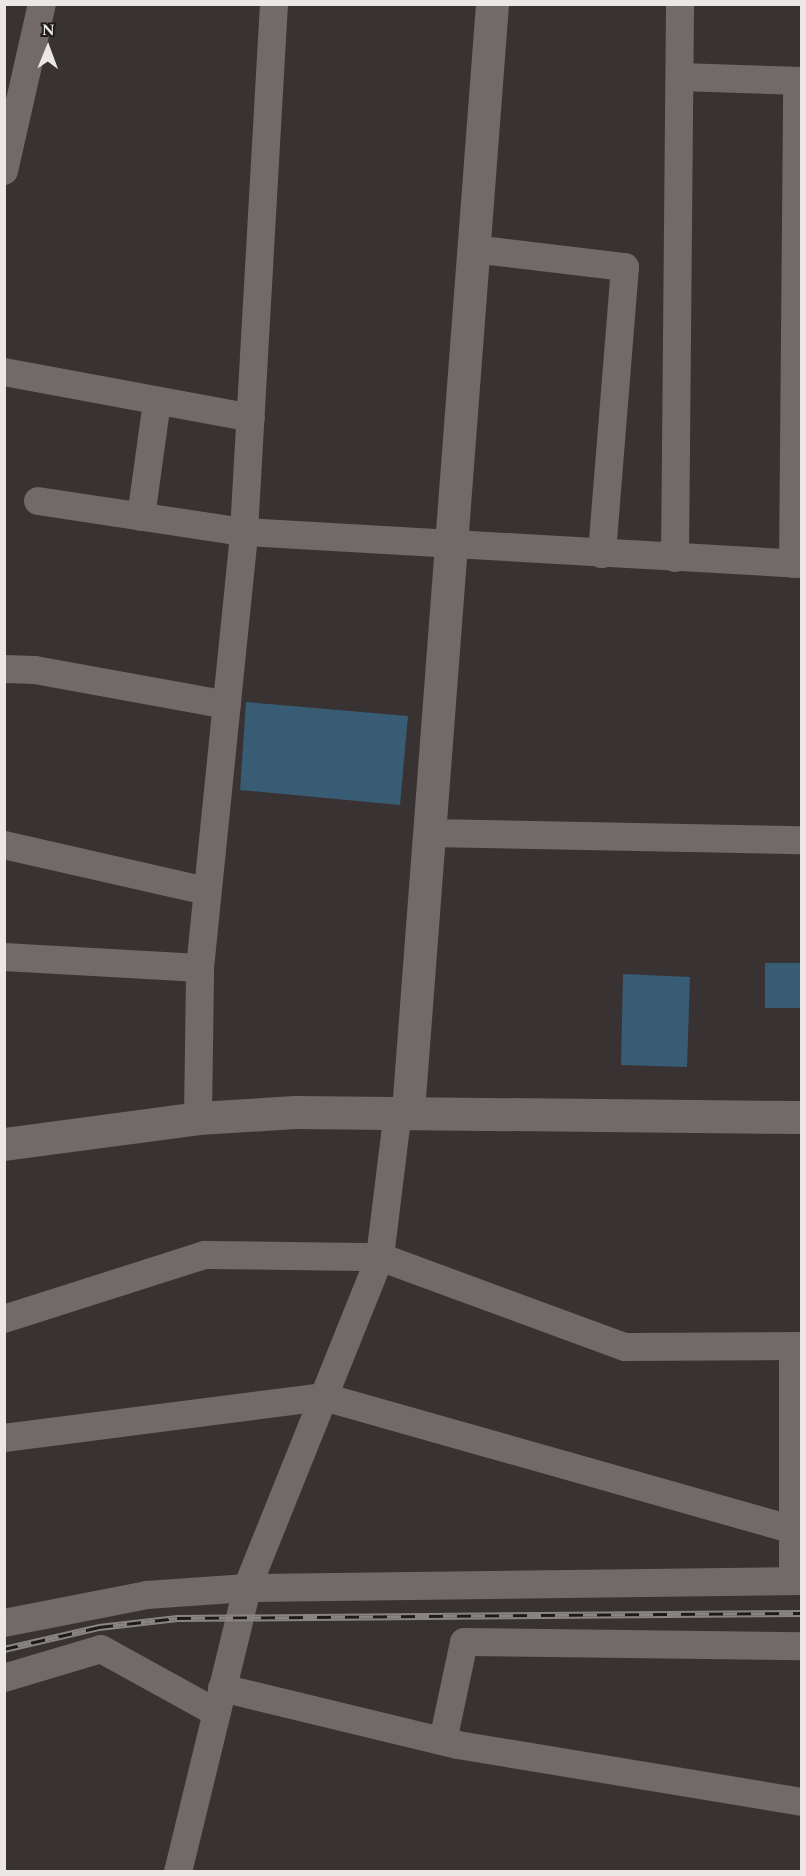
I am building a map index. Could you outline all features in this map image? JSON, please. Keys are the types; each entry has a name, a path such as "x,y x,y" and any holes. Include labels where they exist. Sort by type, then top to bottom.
{"street":[{"path":"5,167 42,4"},
{"path":"198,1118 200,968 244,532 274,4"},
{"path":"178,1872 247,1588 380,1257 403,1111 429,833 492,4"},
{"path":"675,558 680,4"},
{"path":"38,501 244,532 451,547 797,564 799,81 680,77"},
{"path":"473,249 625,267 602,554"},
{"path":"4,372 251,418"},
{"path":"141,517 157,401"},
{"path":"4,669 35,670 227,705"},
{"path":"429,833 801,840"},
{"path":"4,845 207,891"},
{"path":"4,957 200,968"},
{"path":"4,1144 198,1118 403,1111 801,1116"},
{"path":"4,1319 205,1255 380,1257 625,1347 797,1346 792,1529 797,1581 247,1588 147,1595 4,1623"},
{"path":"4,1438 324,1397 792,1529"},
{"path":"443,1741 464,1642 801,1646"},
{"path":"4,1678 101,1649 219,1701 801,1802"}],"building":[{"path":"246,702 408,716 400,805 240,790"},
{"path":"765,963 802,963 802,1008 765,1008"},
{"path":"623,974 690,977 687,1067 621,1065"}],"railway":[{"path":"4,1649 99,1627 177,1618 802,1613"}]}
